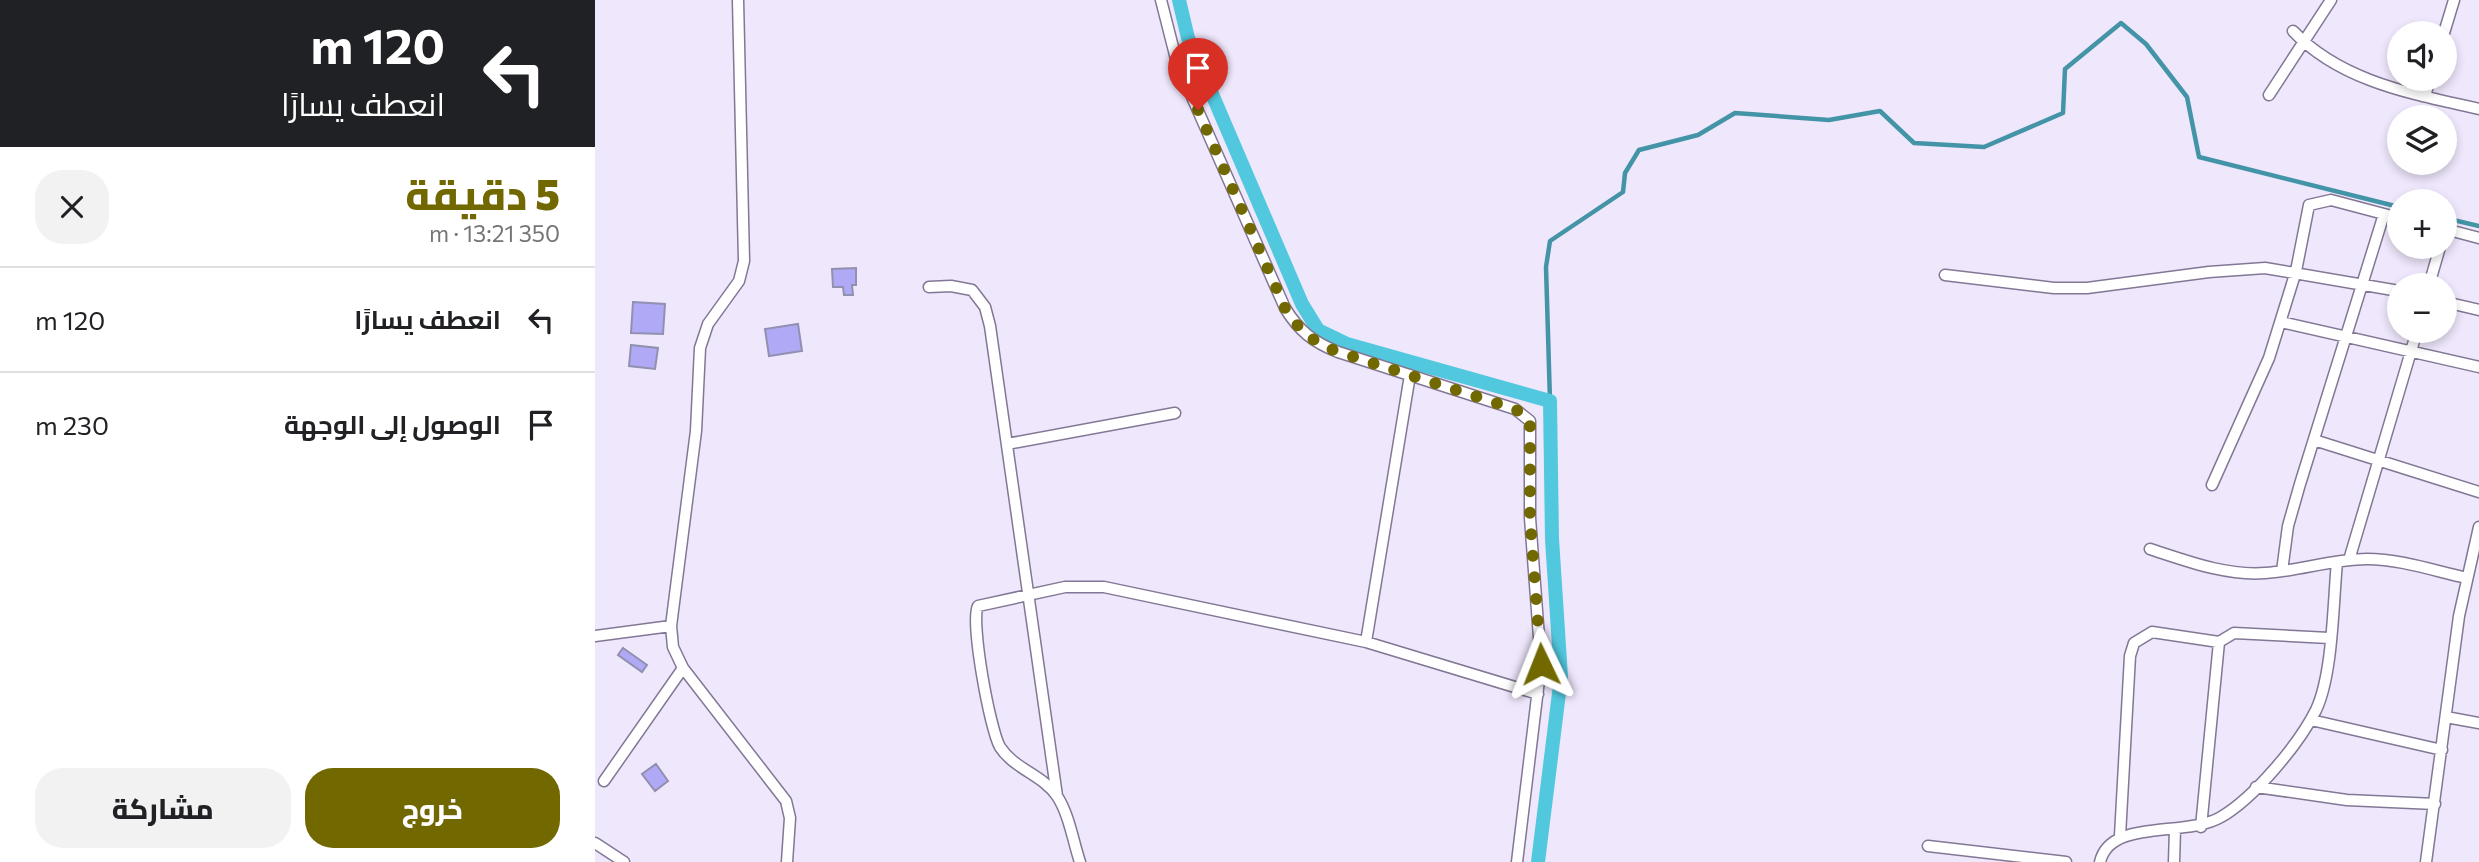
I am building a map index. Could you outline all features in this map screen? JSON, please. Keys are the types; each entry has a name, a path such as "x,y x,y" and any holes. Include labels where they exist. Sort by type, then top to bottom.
{"street":[{"path":"739,0 744,261 739,281 708,324 700,348 696,431 671,626 673,647 684,668 786,801 790,818 787,862"},
{"path":"1161,0 1175,55 1188,88 1285,308 1298,328 1318,344 1515,409 1530,422 1531,529 1541,632 1538,694 1517,862"},
{"path":"2269,94 2331,0"},
{"path":"2448,21 2454,0"},
{"path":"2293,31 2304,44 2334,65 2400,91 2479,109"},
{"path":"2425,96 2426,91"},
{"path":"2212,485 2261,379 2281,322 2296,271 2307,211 2314,202 2331,200 2387,215"},
{"path":"2282,571 2288,526 2384,214"},
{"path":"2457,232 2479,238"},
{"path":"1945,275 2054,288 2087,288 2236,269 2296,271 2387,288"},
{"path":"929,287 965,287 979,296 985,307 1057,796 1080,862"},
{"path":"2457,305 2479,310"},
{"path":"2281,322 2479,367"},
{"path":"2100,862 2106,845 2120,836 2201,827 2230,811 2256,788 2311,720 2325,681 2329,638 2343,561 2378,462 2414,343"},
{"path":"1366,642 1410,375"},
{"path":"1007,444 1175,413"},
{"path":"2314,440 2479,492"},
{"path":"2426,862 2467,578 2476,554 2479,527"},
{"path":"2150,549 2197,564 2239,573 2282,571 2343,561 2381,559 2467,578"},
{"path":"1057,796 1017,765 1001,748 993,731 982,674 976,608 989,601 1065,587 1104,587 1366,642 1538,694"},
{"path":"595,636 671,626"},
{"path":"2120,836 2130,656 2134,643 2152,632 2220,642 2234,634 2329,638"},
{"path":"2201,827 2220,642"},
{"path":"604,780 684,668"},
{"path":"2446,717 2479,723"},
{"path":"2311,720 2442,750"},
{"path":"2256,788 2347,800 2435,804"},
{"path":"2174,862 2175,829"},
{"path":"595,843 624,862"},
{"path":"1928,846 2066,862"},
{"path":"1073,862 1076,849"}],"building":[{"path":"856,268 853,295 844,295 843,287 833,287 832,269"},
{"path":"633,302 665,304 663,334 631,333"},
{"path":"798,324 802,351 769,356 765,329"},
{"path":"631,345 658,348 655,369 629,366"},
{"path":"623,648 647,665 642,672 618,655"},
{"path":"656,764 668,781 655,791 642,774"}],"waterway":[{"path":"1179,0 1188,38 1302,304 1318,330 1347,344 1550,401 1552,539 1561,677 1538,862"},
{"path":"1550,401 1546,267 1550,241 1623,192 1625,173 1639,150 1698,135 1735,113 1829,120 1880,111 1914,143 1984,147 2063,113 2065,69 2121,23 2146,44 2187,97 2199,157 2387,204"},
{"path":"2457,221 2479,226"}],"route":[{"path":"1198,110 1285,308 1298,328 1318,344 1338,352 1515,409 1527,417 1530,422 1530,518 1541,632 1541,664"}]}
